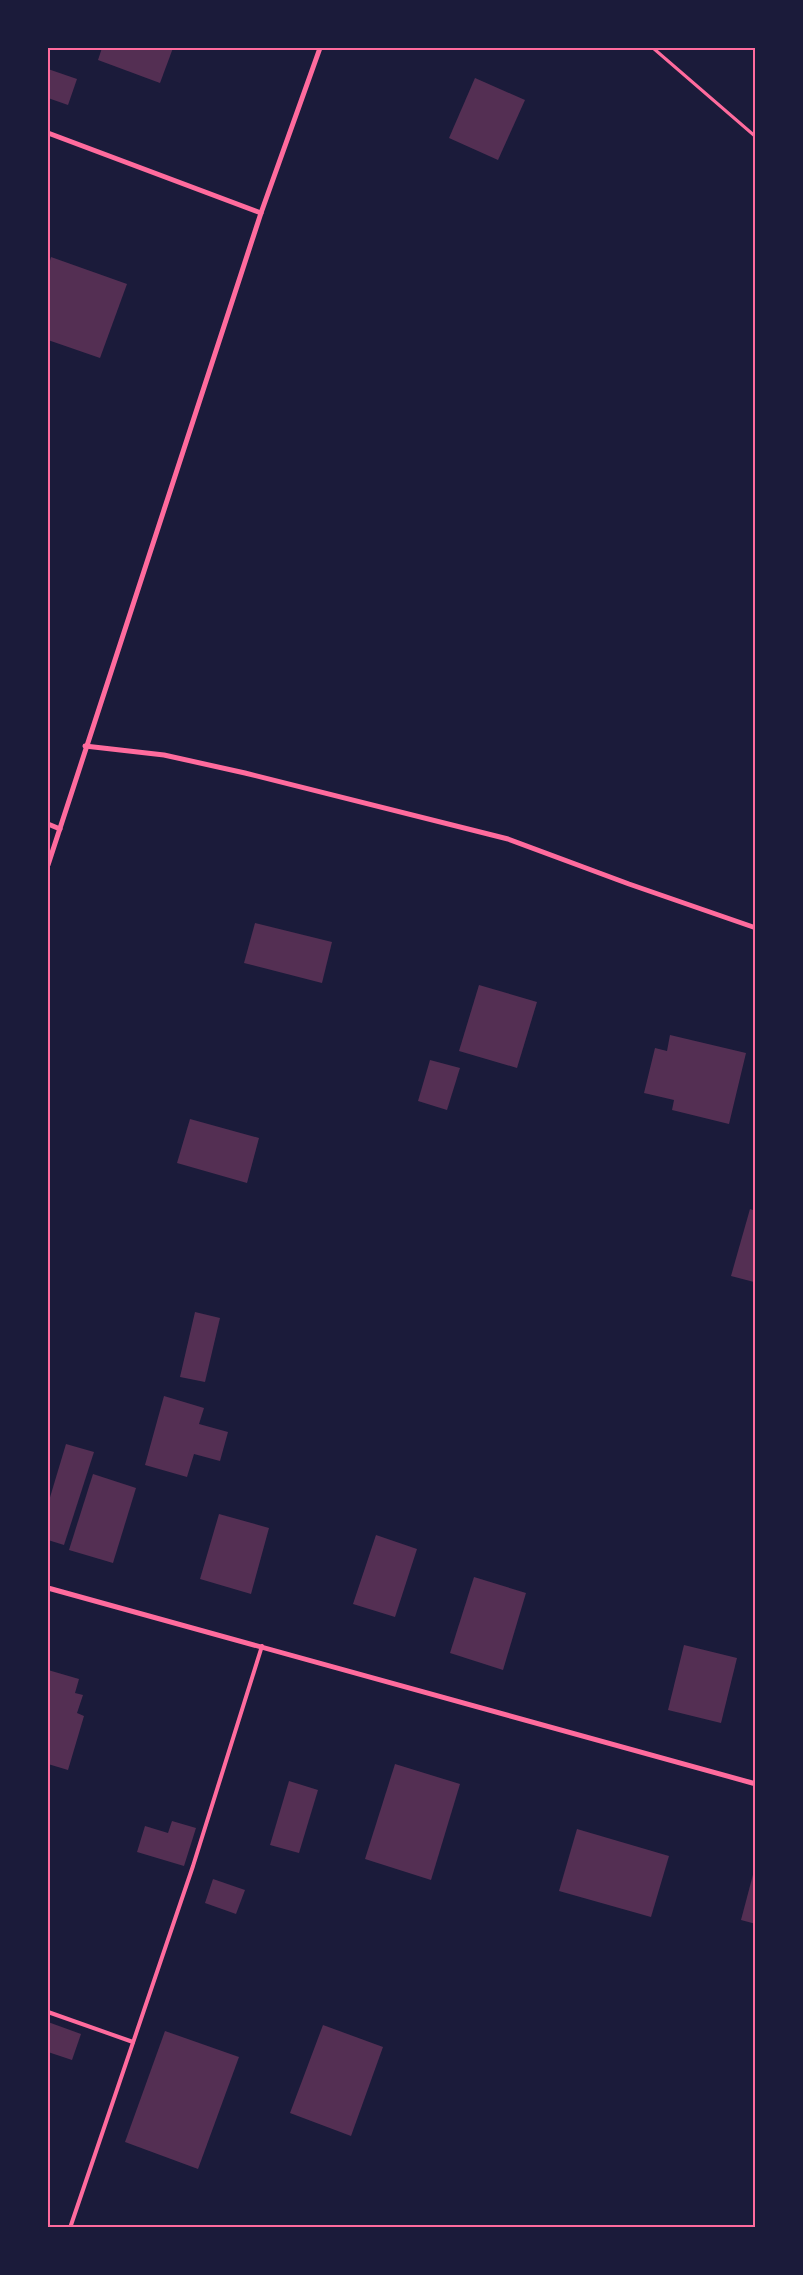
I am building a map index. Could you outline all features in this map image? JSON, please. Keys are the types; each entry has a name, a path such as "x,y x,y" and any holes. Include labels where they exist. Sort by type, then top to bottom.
{"street":[{"path":"48,865 85,746 261,214 320,48"},
{"path":"48,133 261,214"},
{"path":"85,746 164,755 236,771 508,839 756,928"},
{"path":"48,824 60,829"},
{"path":"48,1588 756,1784"}],"lane":[{"path":"70,2228 193,1866 262,1646"},
{"path":"48,2012 133,2042"}],"path":[{"path":"653,48 756,137"}],"building":[{"path":"102,48 173,48 160,83 98,60"},
{"path":"48,69 77,79 68,105 48,98"},
{"path":"475,78 525,100 498,160 449,138"},
{"path":"51,257 127,284 100,358 48,340 48,268"},
{"path":"255,923 332,942 322,983 244,963"},
{"path":"479,985 537,1002 517,1068 459,1051"},
{"path":"670,1035 746,1053 729,1124 672,1110 674,1100 644,1093 655,1048 667,1051"},
{"path":"430,1060 460,1068 447,1110 418,1101"},
{"path":"190,1119 259,1138 247,1183 177,1163"},
{"path":"750,1209 756,1211 754,1282 731,1276"},
{"path":"195,1312 220,1318 205,1382 180,1377"},
{"path":"164,1396 204,1408 199,1424 228,1432 220,1461 194,1454 187,1477 145,1465"},
{"path":"66,1444 94,1452 64,1545 48,1540 48,1504"},
{"path":"93,1474 136,1488 113,1563 69,1550"},
{"path":"219,1514 269,1528 251,1594 200,1579"},
{"path":"376,1535 417,1549 395,1617 353,1604"},
{"path":"474,1577 526,1593 503,1670 450,1653"},
{"path":"684,1645 737,1658 721,1723 668,1710"},
{"path":"48,1670 79,1679 75,1693 83,1695 77,1713 84,1716 68,1770 48,1764"},
{"path":"395,1764 460,1784 431,1880 365,1859"},
{"path":"289,1781 318,1790 299,1853 270,1845"},
{"path":"172,1821 196,1828 184,1866 137,1852 145,1826 168,1833"},
{"path":"577,1829 669,1856 651,1917 559,1891"},
{"path":"756,1867 756,1924 741,1920"},
{"path":"213,1879 245,1890 236,1914 205,1903"},
{"path":"48,2022 81,2034 72,2060 48,2052"},
{"path":"323,2025 383,2047 351,2136 290,2113"},
{"path":"165,2031 239,2057 198,2169 125,2142"}]}
